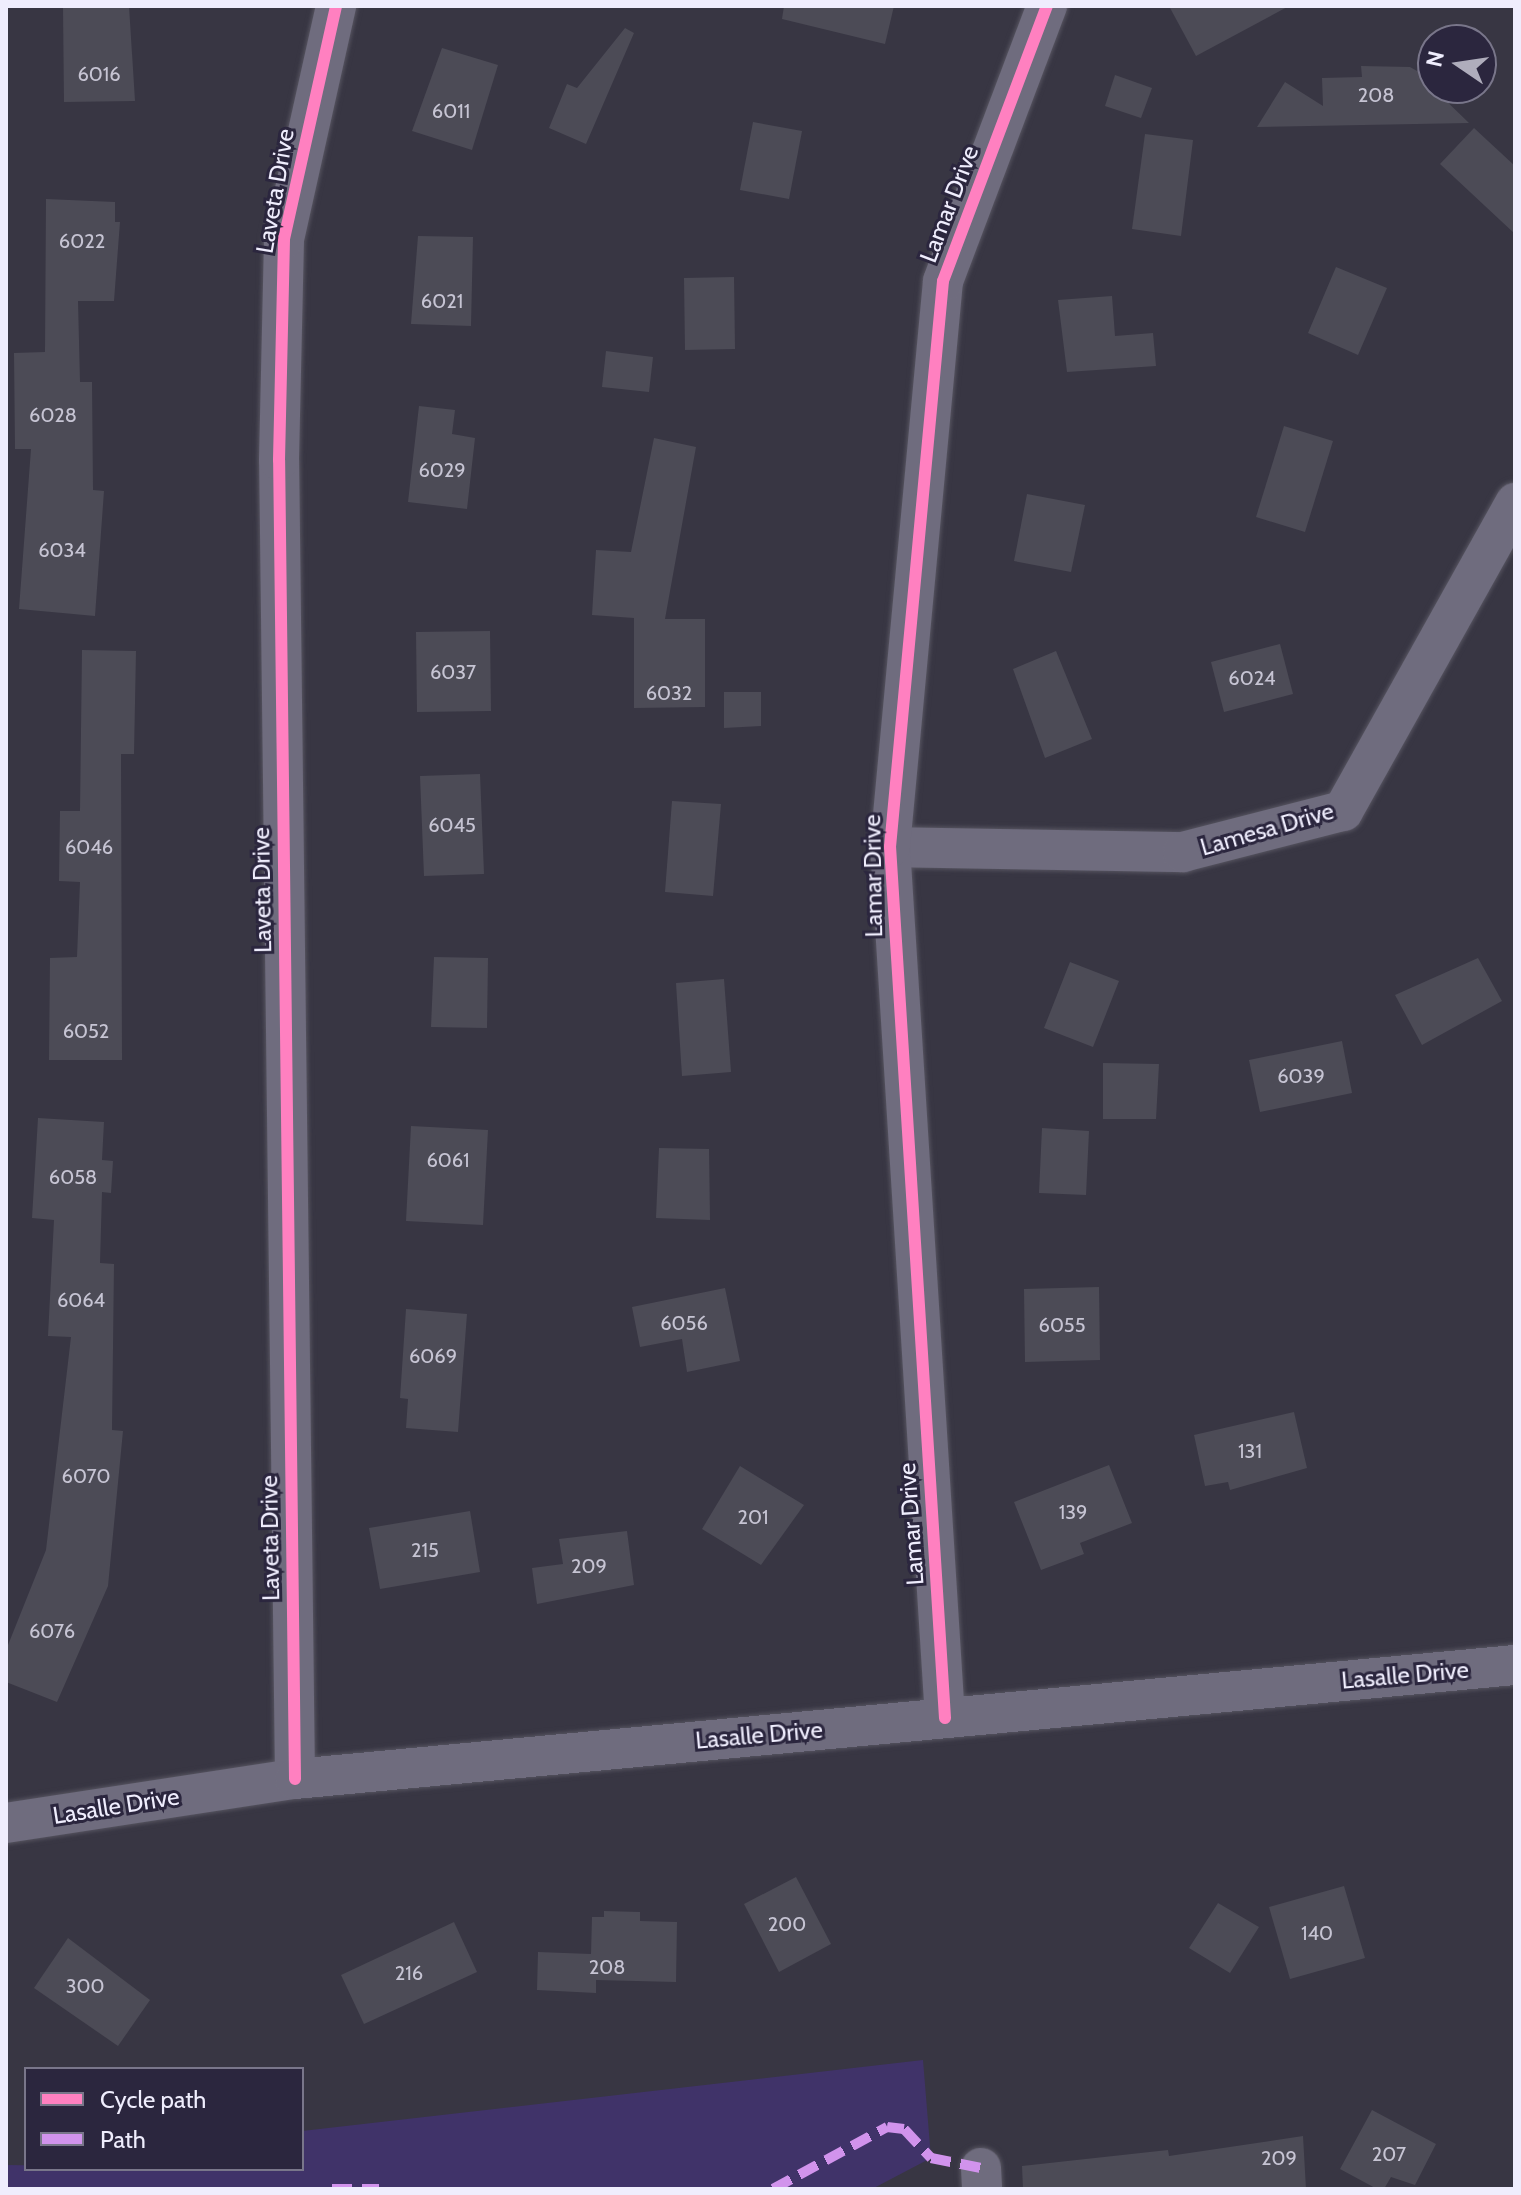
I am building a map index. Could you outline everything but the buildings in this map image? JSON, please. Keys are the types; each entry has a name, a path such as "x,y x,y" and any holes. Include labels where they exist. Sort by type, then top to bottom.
{"street":[{"name":"Laveta Drive","path":"295,1779 279,460 284,239 336,6"},
{"name":"Lamar Drive","path":"945,1718 890,847 943,281 1047,6"},
{"name":"Lamesa Drive","path":"890,847 1183,852 1343,811 1515,503"},
{"name":"Lasalle Drive","path":"6,1823 295,1779 1515,1665"}],"shaded area":[{"path":"923,2060 931,2158 872,2189 6,2189 6,2165 24,2165 24,2171 304,2171 304,2131"}],"marked path":[{"path":"773,2189 887,2127 904,2129 931,2158 981,2168"},
{"path":"332,2189 379,2189"}],"cycle path":[{"path":"295,1779 279,460 284,239 336,6"},
{"path":"945,1718 890,847 943,281 1047,6"}]}
